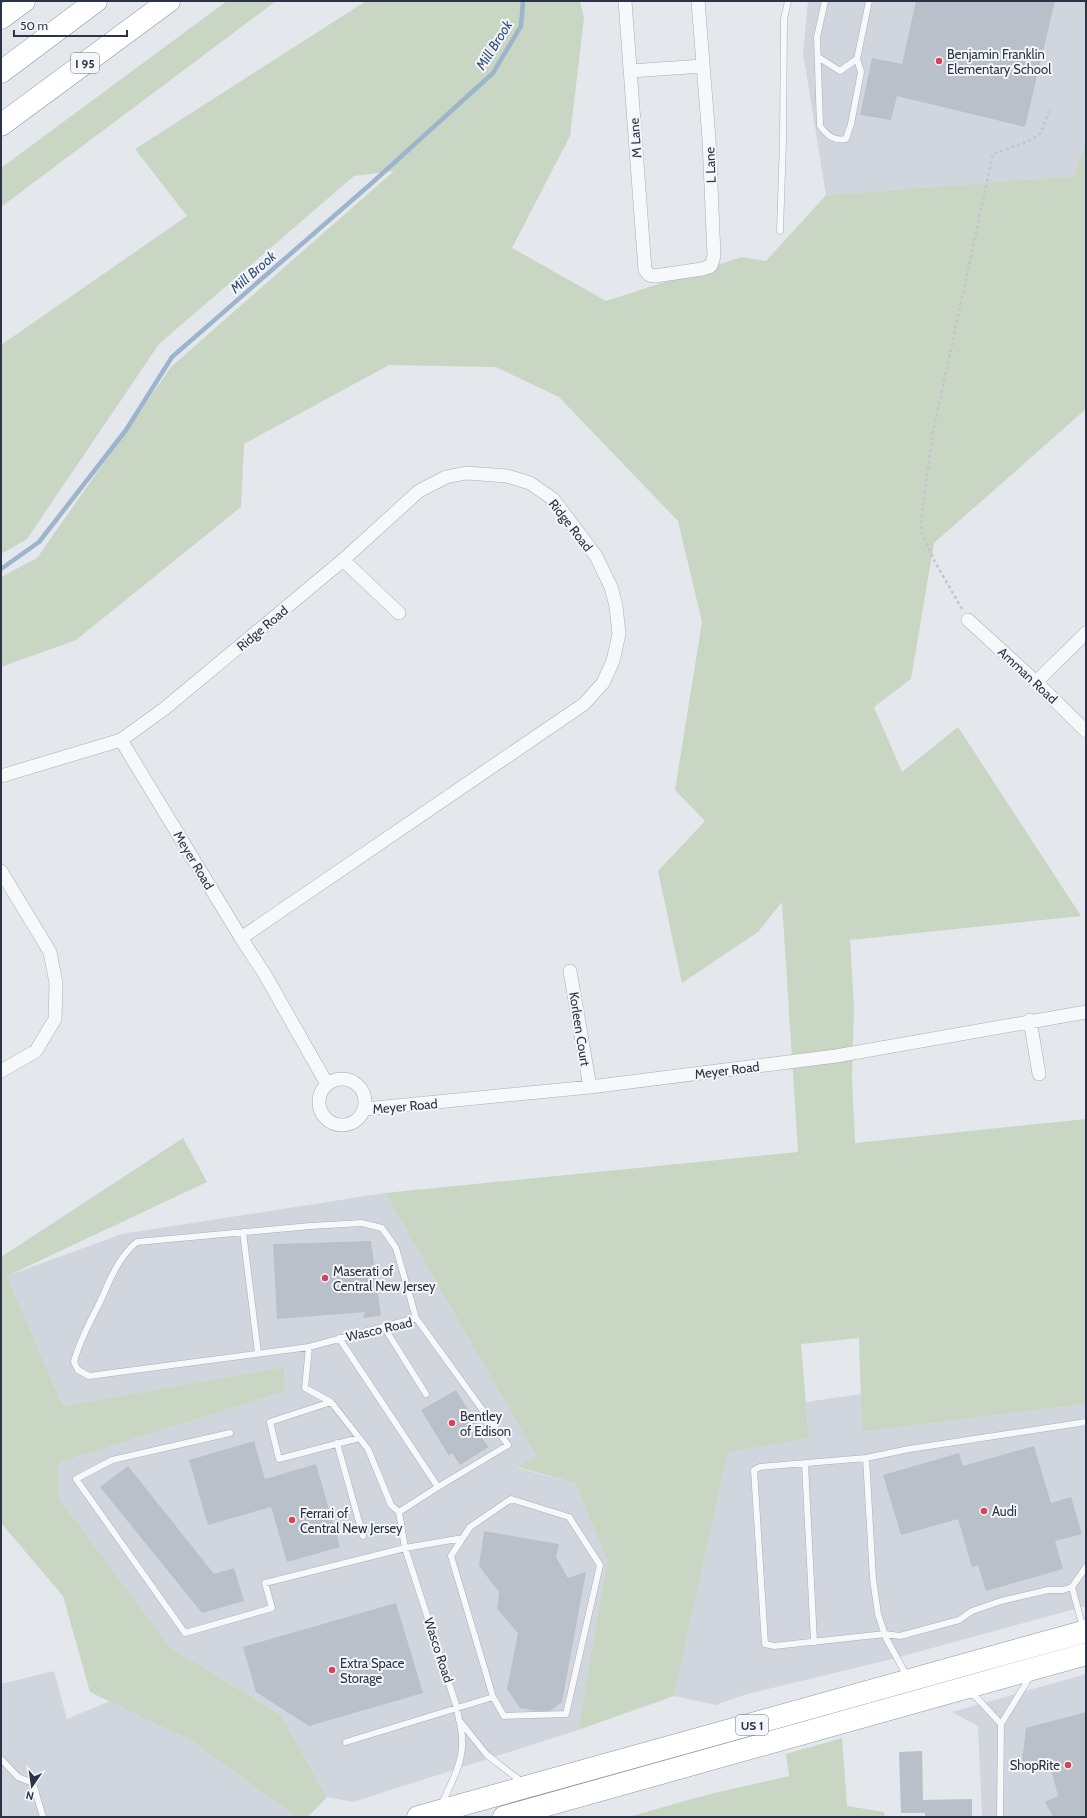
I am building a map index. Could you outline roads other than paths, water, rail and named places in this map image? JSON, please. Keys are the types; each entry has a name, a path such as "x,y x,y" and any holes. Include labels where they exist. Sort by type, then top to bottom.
{"highway":[{"path":"1,18 24,1"},
{"path":"1,72 96,1"},
{"name":"I 95","path":"1,125 169,1"},
{"name":"US 1","path":"428,1814 1085,1631"},
{"name":"US 1","path":"504,1817 1086,1654"}],"street":[{"name":"M Lane","path":"625,1 645,270 649,274"},
{"name":"L Lane","path":"649,274 655,276 702,269 711,266 714,256 709,139 698,1"},
{"path":"630,70 703,66"},
{"name":"Ridge Road","path":"1,776 121,740 164,709 343,560 419,491 446,477 466,473 507,476 530,483 553,499 596,556 612,587 619,634 613,661 603,683 584,704 241,938"},
{"path":"343,560 399,613"},
{"name":"Amman Road","path":"968,620 1036,682 1086,731"},
{"path":"1036,682 1086,633"},
{"name":"Meyer Road","path":"121,740 241,938 264,973 327,1084"},
{"path":"1,871 50,952 56,983 55,1019 36,1051 1,1071"},
{"name":"Korleen Court","path":"570,971 590,1087"},
{"name":"Meyer Road","path":"365,1109 590,1087 836,1056 1030,1020 1086,1012"},
{"path":"1030,1020 1039,1074"},
{"name":"Meyer Road","path":"341,1079 355,1082 364,1094 365,1109 361,1116 348,1125 333,1124 322,1113 319,1106 319,1098 327,1084 341,1079"}],"lane":[{"path":"780,231 783,142 784,19 788,1"},
{"path":"825,1 817,37 820,126 828,136 839,140 846,139 851,124 861,72 857,59 869,1"},
{"path":"818,57 840,71 857,59"},
{"path":"309,1347 89,1376 78,1370 74,1362 87,1326 97,1309 119,1261 128,1249 136,1242 362,1223 382,1228 396,1248 416,1318"},
{"path":"243,1232 258,1353"},
{"name":"Wasco Road","path":"399,1512 508,1445 416,1318 309,1347 305,1388 331,1402 368,1449 392,1505 399,1512 405,1548 457,1708 462,1738 459,1766 428,1814"},
{"path":"384,1327 426,1394"},
{"path":"339,1338 438,1487"},
{"path":"331,1402 270,1422 279,1459 359,1438"},
{"path":"1086,1422 909,1449 866,1458 760,1467 754,1470 765,1644 774,1646 885,1634 900,1636 959,1620 972,1611 1001,1601 1048,1590 1063,1590 1072,1587 1086,1567"},
{"path":"230,1433 112,1460 76,1479 185,1633 272,1608 265,1583 405,1548 463,1538"},
{"path":"337,1443 362,1536"},
{"path":"866,1458 872,1579 878,1614 885,1634 909,1681"},
{"path":"805,1464 814,1642"},
{"path":"512,1499 569,1517 600,1565 566,1714 504,1716 493,1697 451,1556 470,1527 512,1499"},
{"path":"1072,1587 1085,1631"},
{"path":"1000,1817 1001,1724 1036,1668"},
{"path":"962,1689 977,1698 1001,1724"},
{"path":"346,1742 493,1697"},
{"path":"458,1719 487,1755 527,1786"},
{"path":"1,1759 18,1777 33,1783 42,1817"}],"waterway":[{"name":"Mill Brook","path":"1,569 39,542 126,430 172,357 373,182 493,73 521,26 523,1"}],"place":[{"name":"Benjamin Franklin Elementary School","path":"939,61"},
{"name":"Maserati of Central New Jersey","path":"325,1278"},
{"name":"Bentley of Edison","path":"452,1423"},
{"name":"Audi","path":"984,1511"},
{"name":"Ferrari of Central New Jersey","path":"292,1520"},
{"name":"Extra Space Storage","path":"332,1670"},
{"name":"ShopRite","path":"1068,1765"}]}
